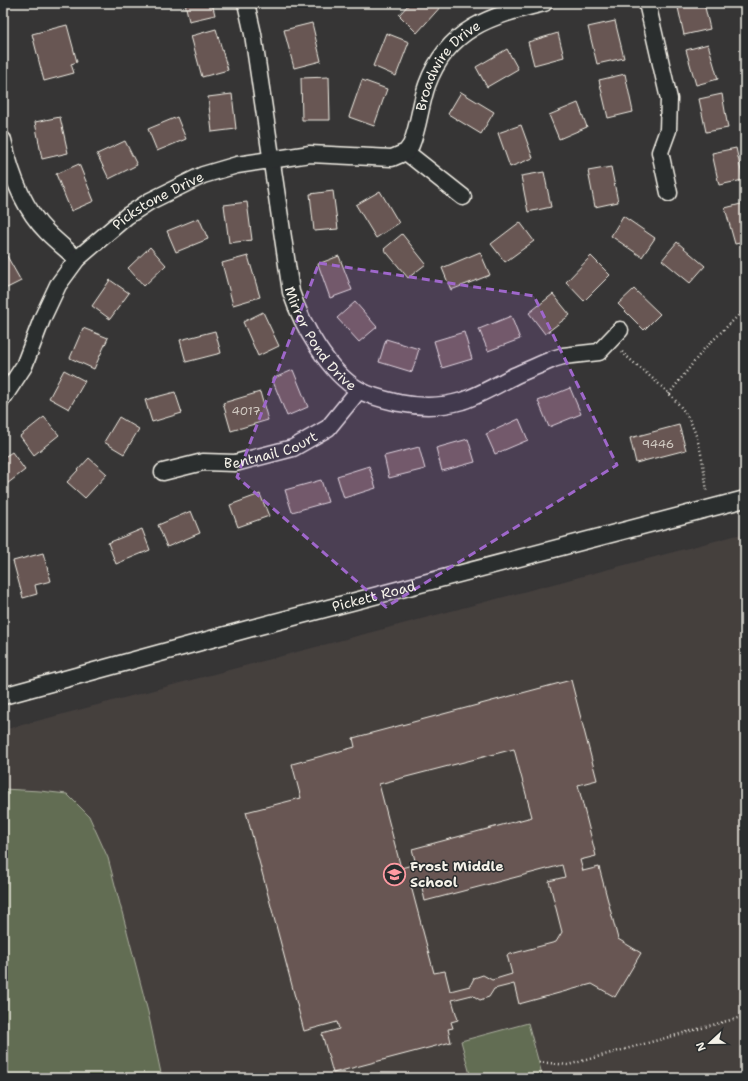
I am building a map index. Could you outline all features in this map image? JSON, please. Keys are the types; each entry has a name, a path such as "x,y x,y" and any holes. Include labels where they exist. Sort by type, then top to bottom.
{"street":[{"name":"Mirror Pond Drive","path":"246,3 253,34 288,275 297,310 310,335 322,353 344,378 359,390 379,398 409,405 436,406 461,402 553,359 563,356 599,352 615,335"},
{"name":"Broadwire Drive","path":"406,152 415,135 427,85 442,57 453,43 465,32 487,19 544,3"},
{"path":"647,3 669,99 668,130 660,152 670,193"},
{"path":"3,140 9,183 24,200 46,230 77,259"},
{"name":"Pickstone Drive","path":"3,398 24,366 42,319 58,285 77,259 127,216 176,187 203,175 237,165 310,154 385,159 399,156 406,152"},
{"path":"406,152 463,197"},
{"name":"Bentnail Court","path":"163,472 203,462 235,463 293,448 328,428 359,390"},
{"name":"Pickett Road","path":"3,696 248,629 745,499"}],"path":[{"path":"669,394 704,349 745,309"},
{"path":"615,335 669,394 690,421 702,457 709,509"},
{"path":"539,1062 568,1065 745,1016"}],"highlighted area":[{"path":"319,263 534,296 617,465 386,607 237,477"}],"shaded area":[{"path":"745,533 745,1078 3,1078 3,730"}],"green space":[{"path":"3,789 67,794 89,816 108,858 148,1012 162,1078 3,1078"},
{"path":"528,1023 543,1078 471,1078 461,1041"}],"building":[{"path":"185,3 212,3 215,15 189,21"},
{"path":"410,3 443,4 417,33 399,15"},
{"path":"677,3 704,3 710,29 684,35"},
{"path":"615,21 624,58 597,64 588,27"},
{"path":"312,23 321,61 294,68 284,30"},
{"path":"67,25 77,62 71,64 74,73 44,81 32,34"},
{"path":"216,29 228,70 202,77 191,36"},
{"path":"386,33 409,42 396,76 373,66"},
{"path":"558,33 564,57 534,65 528,42"},
{"path":"708,44 718,79 696,85 686,50"},
{"path":"507,49 518,69 487,87 476,67"},
{"path":"625,74 633,112 608,118 599,80"},
{"path":"329,77 330,120 302,120 301,78"},
{"path":"362,80 387,89 374,126 349,117"},
{"path":"461,92 494,112 481,134 448,114"},
{"path":"232,94 236,129 212,132 208,97"},
{"path":"722,94 728,128 706,132 699,99"},
{"path":"578,103 587,127 559,139 549,115"},
{"path":"60,117 68,153 42,159 35,122"},
{"path":"177,117 186,139 157,151 148,129"},
{"path":"521,125 533,158 510,167 498,133"},
{"path":"125,141 137,165 109,179 97,154"},
{"path":"736,148 743,180 719,185 712,153"},
{"path":"79,164 94,201 71,211 56,174"},
{"path":"611,167 618,202 595,207 588,171"},
{"path":"544,172 551,207 528,212 521,176"},
{"path":"333,191 338,229 314,231 310,194"},
{"path":"380,191 399,223 376,238 356,205"},
{"path":"247,202 252,240 229,243 224,205"},
{"path":"745,203 745,242 735,244 725,208"},
{"path":"623,216 655,238 642,257 611,236"},
{"path":"199,218 208,239 176,252 167,231"},
{"path":"520,222 534,241 505,262 491,244"},
{"path":"402,234 426,264 408,278 384,249"},
{"path":"677,242 705,266 690,283 662,260"},
{"path":"150,247 166,265 144,286 128,268"},
{"path":"3,249 21,281 3,290"},
{"path":"480,252 490,275 451,290 442,268"},
{"path":"248,256 260,297 233,305 222,263"},
{"path":"339,256 352,290 330,298 318,264"},
{"path":"591,256 610,275 584,301 566,282"},
{"path":"110,280 129,293 110,319 92,306"},
{"path":"634,289 660,314 644,330 618,304"},
{"path":"553,294 570,315 545,334 529,313"},
{"path":"355,302 377,327 359,342 337,318"},
{"path":"263,312 279,346 258,356 243,322"},
{"path":"511,316 520,339 488,351 479,329"},
{"path":"83,328 108,338 94,369 70,358"},
{"path":"215,331 221,353 186,362 180,340"},
{"path":"464,332 472,359 442,368 434,341"},
{"path":"386,339 419,349 412,372 379,362"},
{"path":"64,370 85,381 69,409 49,398"},
{"path":"293,370 308,407 287,416 272,379"},
{"path":"570,388 581,414 549,427 538,401"},
{"path":"175,392 182,413 152,422 145,400"},
{"path":"260,392 268,420 231,431 223,403"},
{"path":"44,417 59,435 34,455 20,436"},
{"path":"119,417 139,429 124,454 104,442"},
{"path":"519,419 528,440 495,454 486,434"},
{"path":"679,425 686,450 636,463 630,438"},
{"path":"468,439 475,462 442,471 436,448"},
{"path":"419,447 425,469 389,478 384,456"},
{"path":"12,452 25,470 3,487 3,458"},
{"path":"89,458 107,474 85,498 67,482"},
{"path":"369,466 376,488 344,498 337,476"},
{"path":"321,480 328,502 292,512 285,490"},
{"path":"260,494 269,516 238,527 230,505"},
{"path":"191,511 200,533 167,547 158,525"},
{"path":"142,529 150,550 116,564 108,543"},
{"path":"43,553 51,581 35,585 37,594 23,598 13,561"},
{"name":"Frost Middle School","path":"571,680 597,780 578,785 596,856 580,860 583,871 599,867 618,939 641,953 615,997 592,984 519,1004 514,984 494,989 489,997 480,1000 472,995 452,1000 458,1020 451,1022 453,1028 448,1029 451,1042 333,1073 322,1034 339,1029 337,1022 304,1031 246,812 301,798 292,764 355,747 353,738","holes":["514,749 532,817 412,849 416,864 401,868 379,784","562,865 565,877 549,881 562,932 556,942 507,955 512,974 492,980 483,975 474,978 470,986 450,991 445,971 434,973 411,886 421,883 425,901"]}],"place":[{"name":"Frost Middle School","path":"394,874"}]}
